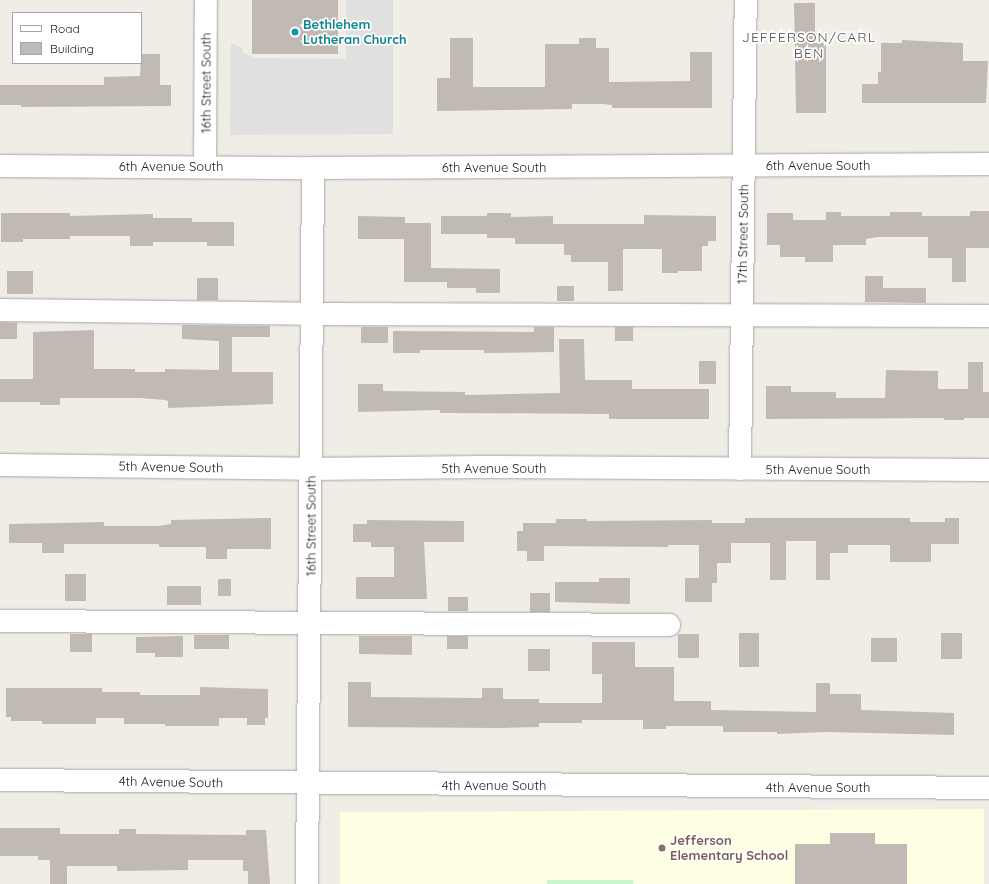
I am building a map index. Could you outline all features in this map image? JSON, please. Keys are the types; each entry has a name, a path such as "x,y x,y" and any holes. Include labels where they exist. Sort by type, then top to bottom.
{"street":[{"name":"16th Street South","path":"205,166 206,0"},
{"name":"17th Street South","path":"740,469 746,0"},
{"name":"6th Avenue South","path":"0,166 205,166 313,168 989,164"},
{"name":"16th Street South","path":"307,884 313,168"},
{"path":"0,310 312,314 989,316"},
{"name":"5th Avenue South","path":"0,465 311,469 989,470"},
{"path":"0,621 669,625"},
{"name":"4th Avenue South","path":"0,780 308,784 989,788"}],"shaded area":[{"path":"346,0 393,0 393,134 230,135 231,43 242,48 243,53 256,58 346,59"},
{"name":"Jefferson Elementary School","path":"984,809 984,884 340,884 340,812"}],"green space":[{"path":"547,880 633,880 633,884 547,884"}],"building":[{"name":"Bethlehem Lutheran Church","path":"252,0 338,0 338,54 252,54"},
{"path":"794,3 815,3 815,43 826,43 826,113 796,113"},
{"path":"450,38 473,38 473,87 545,87 545,44 579,44 579,38 596,38 596,48 609,48 609,82 690,81 690,52 712,52 712,108 612,108 612,105 603,104 572,104 572,109 437,111 437,78 450,78"},
{"path":"902,40 963,43 963,61 988,61 986,103 862,103 862,84 878,84 878,72 881,72 881,43 902,43"},
{"path":"142,54 160,54 160,85 171,85 171,106 21,107 21,105 0,105 0,85 104,85 104,77 140,76"},
{"path":"970,211 989,211 989,248 966,248 966,282 952,282 952,258 928,258 928,237 877,237 866,239 866,245 833,245 833,262 805,262 805,257 780,257 780,245 767,245 767,213 793,213 793,220 826,220 826,212 841,212 841,216 890,216 890,212 922,212 922,216 970,216"},
{"path":"1,213 70,213 70,216 153,214 153,218 192,218 192,222 234,222 234,246 207,246 207,242 153,242 153,246 130,246 130,236 70,236 70,239 23,239 23,242 1,242"},
{"path":"487,213 511,213 511,217 553,216 553,224 644,224 644,215 716,216 716,241 708,241 708,246 702,246 702,271 662,273 662,249 623,249 623,291 608,291 608,262 571,262 571,255 564,255 564,244 515,244 515,238 487,238 487,234 441,234 441,216 487,216"},
{"path":"358,216 405,217 405,223 431,223 431,268 500,269 500,293 476,293 476,288 447,288 447,282 404,282 404,239 358,239"},
{"path":"7,271 33,271 33,294 7,294"},
{"path":"865,276 883,276 883,288 926,288 926,303 865,302"},
{"path":"197,278 218,278 218,300 197,300"},
{"path":"557,286 574,286 574,301 557,301"},
{"path":"0,322 17,323 17,339 0,339"},
{"path":"182,325 270,326 270,337 232,337 232,372 273,372 273,404 168,408 168,401 140,398 60,398 60,405 40,405 40,402 0,402 0,379 33,379 33,332 94,330 94,369 135,369 135,372 165,372 165,369 219,370 219,341 182,339"},
{"path":"361,327 388,327 388,343 361,343"},
{"path":"534,327 554,327 554,352 484,353 484,350 420,350 420,353 393,353 393,331 534,332"},
{"path":"615,327 633,327 633,341 615,341"},
{"path":"559,339 584,339 585,380 632,380 632,389 709,389 709,419 609,419 609,414 440,413 440,410 358,412 358,384 383,384 383,391 465,392 465,395 560,393"},
{"path":"699,361 716,361 716,384 699,384"},
{"path":"968,362 983,362 983,392 989,392 989,418 964,418 964,420 944,420 944,418 766,419 766,386 791,386 791,392 836,392 836,398 885,398 886,370 938,371 938,389 968,389"},
{"path":"271,518 271,549 227,549 227,559 206,559 206,547 159,547 159,544 64,544 64,553 42,553 42,543 9,543 9,524 104,522 104,526 159,526 171,524 171,520"},
{"path":"745,518 910,518 910,522 945,522 945,518 959,518 959,544 931,544 931,562 890,562 890,545 848,545 848,553 830,553 830,580 816,580 816,541 786,541 786,580 770,580 770,543 731,543 731,563 717,563 717,583 712,583 712,602 685,602 685,578 699,578 699,545 668,545 668,547 544,546 544,561 527,561 527,551 517,551 517,531 523,531 523,523 556,523 556,519 587,519 587,521 712,520 712,523 745,523"},
{"path":"367,520 464,521 464,542 424,542 427,599 356,599 356,577 394,577 394,547 371,547 371,542 353,542 353,524 367,524"},
{"path":"65,574 86,574 86,601 65,601"},
{"path":"599,578 630,578 630,604 555,602 555,582 599,582"},
{"path":"218,579 231,579 231,596 218,596"},
{"path":"167,586 201,586 201,605 167,605"},
{"path":"530,593 550,593 550,612 530,612"},
{"path":"448,597 468,597 468,611 448,611"},
{"path":"739,633 759,633 759,667 739,667"},
{"path":"941,633 962,633 962,659 941,659"},
{"path":"70,634 92,634 92,652 70,652"},
{"path":"678,634 699,634 699,658 678,658"},
{"path":"194,635 229,635 229,649 194,649"},
{"path":"183,636 183,657 155,657 155,653 136,653 136,637"},
{"path":"359,636 412,636 412,655 359,654"},
{"path":"447,636 468,636 468,649 447,649"},
{"path":"871,638 897,638 897,662 871,662"},
{"path":"592,642 635,642 635,667 674,667 674,701 711,701 711,710 816,712 816,683 830,683 830,694 861,694 861,710 954,713 954,735 826,732 777,734 777,732 723,732 723,726 666,726 666,729 643,729 643,720 582,720 582,723 539,723 539,727 503,728 348,727 348,682 371,682 371,697 482,698 482,688 503,688 503,699 539,699 539,703 602,703 602,674 592,674"},
{"path":"528,649 550,649 550,671 528,671"},
{"path":"200,687 268,689 268,718 265,718 265,725 247,725 247,718 219,718 219,726 165,726 165,724 124,724 124,718 96,718 96,724 42,724 42,721 11,721 11,717 6,717 6,688 102,688 102,692 140,692 140,695 200,695"},
{"path":"0,828 60,828 60,834 119,834 119,829 136,829 136,834 246,835 246,830 266,830 270,884 248,884 248,871 243,871 243,860 188,860 188,870 117,871 117,866 67,866 67,884 50,884 50,860 38,860 38,856 0,856"},
{"path":"830,833 875,833 875,844 907,844 907,884 795,884 795,844 830,844"}],"place":[{"name":"Bethlehem Lutheran Church","path":"295,32"},
{"name":"Jefferson Elementary School","path":"662,848"}],"district":[{"name":"JEFFERSON/CARL BEN","path":"809,46"}]}
